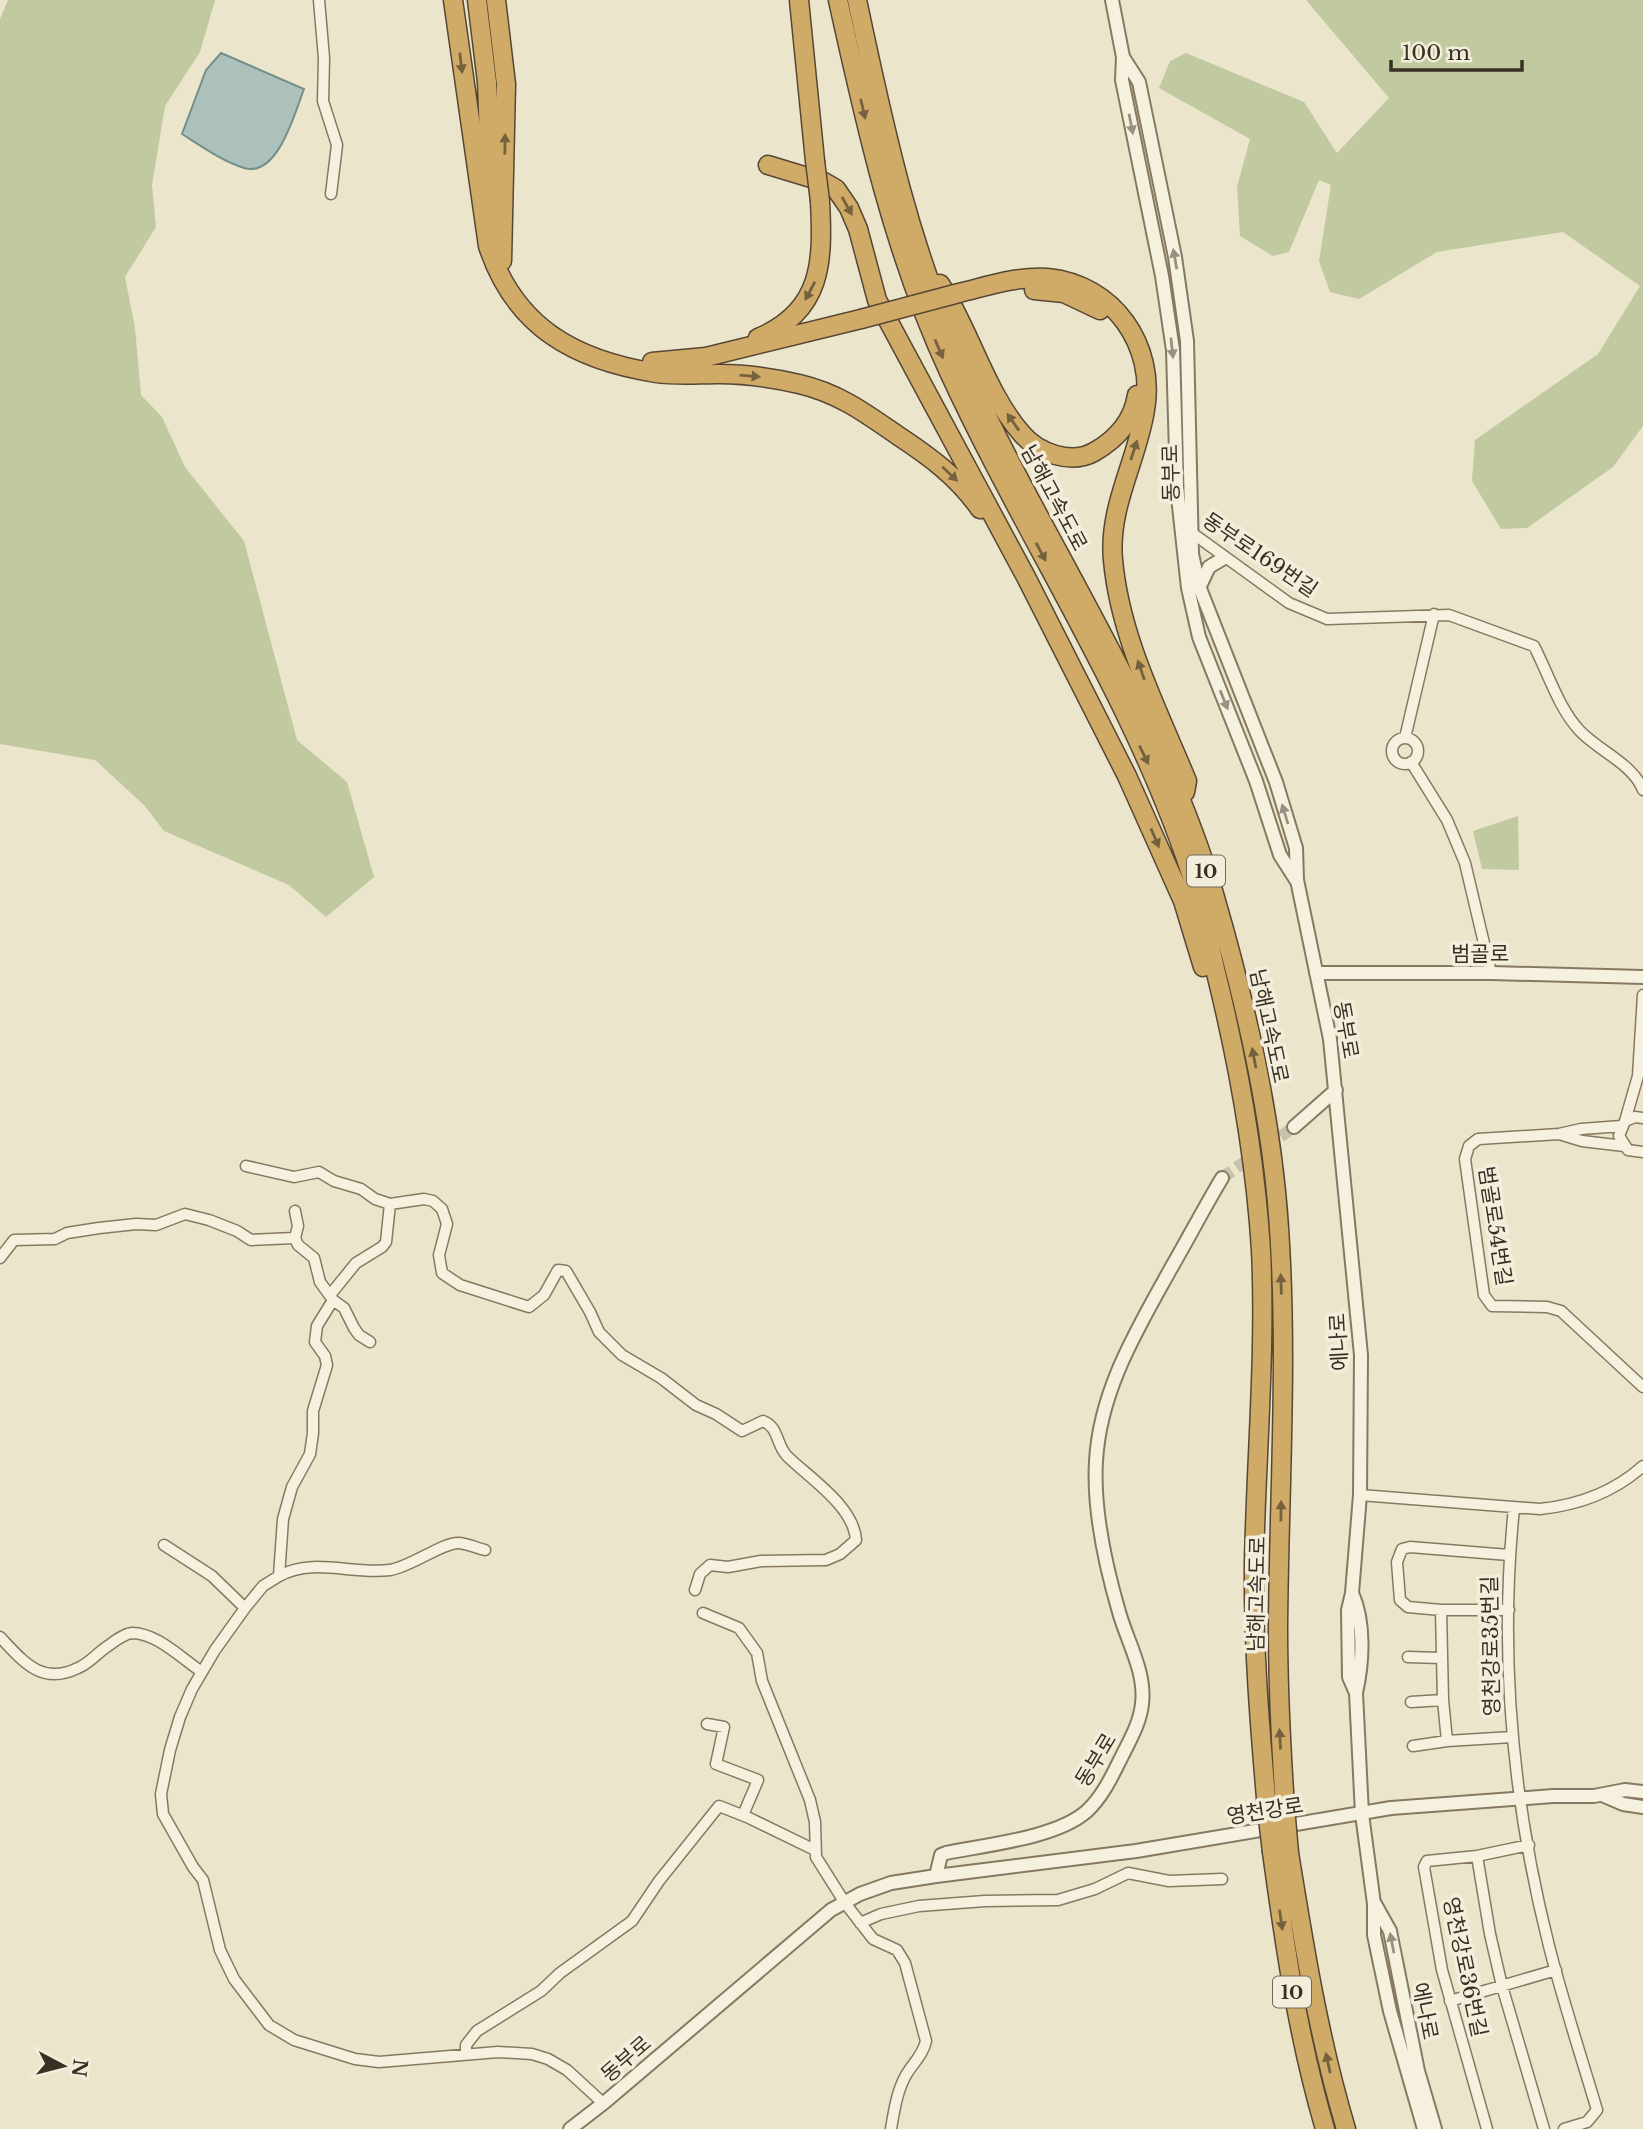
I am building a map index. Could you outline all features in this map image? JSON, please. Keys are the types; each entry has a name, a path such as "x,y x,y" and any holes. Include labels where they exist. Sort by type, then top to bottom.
{"highway":[{"path":"453,0 488,246 495,268 518,305 548,335 584,354 656,373 774,378 825,391 850,402 935,460 956,479 990,523 1037,601"},
{"path":"477,0 487,82 492,219 502,261 517,292 548,326 596,352 628,360 664,363 735,351 863,323"},
{"path":"496,0 506,84 502,261"},
{"path":"682,361 765,335 782,325 800,307 816,282 822,255 820,201 799,0"},
{"name":"남해고속도로","path":"838,0 878,173 921,309 981,438 1077,620 1156,779 1195,887 1243,1094 1261,1249 1262,1340 1254,1569 1257,1694 1276,1808 1288,1973 1312,2085 1325,2129"},
{"name":"남해고속도로","path":"857,0 890,154 915,245 937,306 1003,450 1121,670 1183,803 1214,893 1248,1026 1267,1127 1279,1225 1284,1355 1278,1627 1280,1734 1276,1808"},
{"path":"768,165 824,182 843,197 858,229 877,300 1127,776 1182,901 1201,959 1226,1062 1243,1094"},
{"path":"915,245 954,305 1010,419 1024,436 1046,452 1080,457 1102,448 1121,431 1136,406 1138,374 1132,349 1106,314 1076,297 1051,290 960,298"},
{"path":"634,367 688,368 960,298 1024,278 1072,282 1109,303 1127,323 1140,347 1147,375 1146,407 1112,536 1113,559 1126,628 1144,681 1186,781 1183,803"},
{"name":"남해고속도로","path":"1280,1853 1333,2085 1346,2129"}],"street":[{"path":"319,0 324,58 323,101 337,145 331,194"},
{"name":"동부로","path":"1112,0 1123,57 1122,80 1162,276 1173,350 1180,524 1188,588 1199,637 1256,781 1280,855 1297,880"},
{"name":"동부로","path":"1123,57 1139,82 1175,257 1187,341 1192,554 1199,586 1276,782 1296,849 1297,880 1330,1039 1336,1090 1294,1127"},
{"name":"동부로169번길","path":"1180,524 1289,603 1327,619 1448,615 1534,646 1567,714 1581,732 1626,768 1643,790"},
{"path":"1199,586 1209,568 1224,558"},
{"path":"1405,738 1434,614"},
{"path":"1405,738 1413,741 1417,756 1411,762 1399,762 1392,752 1397,741 1405,738"},
{"path":"1411,762 1447,820 1465,863 1491,974"},
{"name":"범골로","path":"1316,973 1643,977"},
{"path":"1643,995 1641,1081 1619,1136 1643,1159"},
{"name":"에나로","path":"1336,1090 1361,1355 1360,1495 1352,1593 1348,1610 1349,1676 1356,1693 1362,1814 1374,1904 1374,1935 1390,2011 1424,2129"},
{"path":"1559,1134 1623,1124 1635,1117 1643,1118"},
{"path":"1559,1134 1633,1150"},
{"name":"범골로54번길","path":"1559,1134 1478,1139 1469,1146 1465,1159 1484,1295 1492,1306 1547,1307 1561,1311 1643,1387"},
{"path":"246,1166 294,1177 319,1172 334,1181 361,1189 390,1205 424,1199 438,1204 446,1216 447,1224 439,1255 440,1268 449,1279 528,1307 544,1295 558,1270 566,1271 599,1332 622,1355 661,1378 696,1405 716,1414 734,1429 742,1431 763,1421 768,1423 774,1429 785,1455 831,1494 856,1536 854,1544 833,1559 761,1561 728,1567 710,1565 700,1574 695,1590"},
{"name":"동부로","path":"570,2129 831,1910 891,1882 936,1876 941,1855 946,1853 1047,1832 1086,1811 1107,1786 1136,1731 1142,1703 1141,1678 1119,1613 1100,1524 1096,1489 1099,1435 1106,1400 1130,1342 1222,1178"},
{"path":"279,1576 283,1519 292,1487 310,1454 313,1411 327,1365 325,1356 315,1342 317,1326 331,1298 356,1263 386,1242 390,1205"},
{"path":"295,1211 298,1226 295,1238 298,1245 314,1258 320,1282 331,1298 344,1308 359,1335 370,1342"},
{"path":"0,1258 14,1240 55,1239 67,1233 99,1228 156,1225 185,1214 237,1231 251,1240 295,1238"},
{"path":"1360,1495 1540,1509 1566,1506 1593,1498 1630,1478 1643,1466"},
{"name":"영천강로35번길","path":"1514,1508 1509,1555 1509,1609 1513,1737 1521,1798"},
{"path":"485,1550 454,1543 394,1569 366,1571 309,1566 293,1568 263,1586 202,1672 180,1717 170,1750 161,1794 161,1808 192,1867 203,1880 220,1950 234,1979 269,2025 279,2033 355,2059 379,2062 518,2052 548,2059 566,2070 604,2103"},
{"path":"164,1545 212,1576 245,1608"},
{"name":"영천강로35번길","path":"1441,1610 1408,1607 1400,1600 1398,1562 1402,1549 1410,1547 1509,1555"},
{"path":"1447,1741 1441,1658 1441,1610 1509,1609"},
{"path":"703,1613 739,1629 757,1653 762,1681 810,1800 815,1822 815,1850 824,1872 873,1938 897,1950 905,1963 926,2041 906,2076 897,2100 891,2129"},
{"path":"0,1637 31,1668 39,1671 63,1673 77,1669 121,1637 133,1633 158,1641 202,1672"},
{"path":"1408,1657 1441,1658"},
{"path":"1411,1702 1443,1700"},
{"path":"707,1724 724,1727 716,1764 758,1780 743,1815"},
{"name":"영천강로35번길","path":"1413,1746 1513,1737"},
{"name":"영천강로","path":"936,1876 1136,1851 1391,1808 1601,1794 1625,1790 1643,1792"},
{"name":"영천강로","path":"1601,1794 1623,1804 1643,1807"},
{"path":"1521,1798 1556,1970 1597,2110 1587,2122 1564,2129"},
{"path":"466,2054 466,2045 477,2031 541,1991 632,1921 659,1881 719,1806 815,1850"},
{"name":"영천강로36번길","path":"1487,2129 1442,1970 1424,1867 1426,1861 1477,1856 1529,1845"},
{"name":"영천강로36번길","path":"1477,1856 1502,1986 1544,2129"},
{"path":"860,1923 881,1914 919,1906 985,1901 1058,1900 1095,1889 1128,1873 1168,1881 1222,1879"},
{"name":"에나로","path":"1374,1904 1390,1931 1418,2071 1435,2129"},
{"path":"1450,2001 1556,1970"}],"green space":[{"path":"8,0 215,0 200,52 165,106 152,185 156,227 125,277 135,328 141,395 162,417 185,467 244,541 297,740 347,782 374,877 326,917 289,885 164,831 144,805 95,760 0,744 0,19"},
{"path":"1306,0 1643,0 1643,426 1613,467 1527,528 1501,529 1472,481 1475,440 1598,354 1640,286 1563,232 1437,252 1359,299 1330,292 1319,261 1331,185 1319,180 1289,252 1273,256 1240,236 1237,187 1250,139 1159,88 1170,61 1186,53 1304,102 1337,153 1389,98"},
{"path":"1518,816 1519,870 1482,869 1473,831"}],"water":[{"path":"221,53 304,89 290,127 276,153 256,168 244,168 228,161 182,134 206,70"}],"tunnel":[{"path":"1222,1178 1294,1127"}]}
